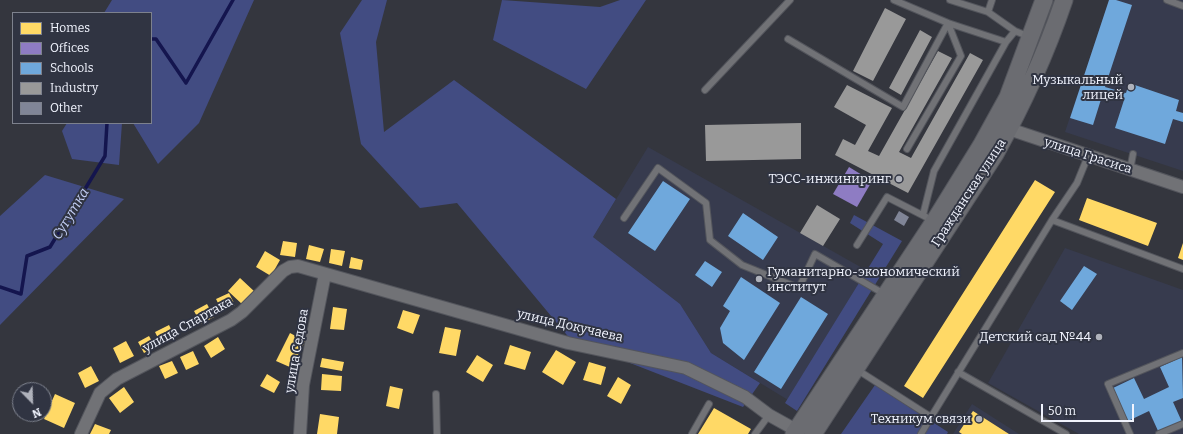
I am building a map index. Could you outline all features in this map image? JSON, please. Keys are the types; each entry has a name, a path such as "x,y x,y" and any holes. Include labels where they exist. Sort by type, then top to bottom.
{"main road":[{"name":"Гражданская улица","path":"795,432 886,295 929,218 1002,127 1023,34 1044,0"},
{"name":"Гражданская улица","path":"813,434 986,169 1002,127 1049,42 1064,0"}],"street":[{"name":"улица Грасиса","path":"1002,127 1183,188"},
{"name":"улица Спартака","path":"81,434 100,393 117,379 230,320 242,312 283,271 290,267 298,266 325,274"},
{"name":"улица Докучаева","path":"325,274 568,343 686,368 745,397 795,432"},
{"name":"улица Седова","path":"300,434 303,385 325,274"}],"lane":[{"path":"706,90 790,0"},
{"path":"894,0 948,23 1006,42"},
{"path":"950,0 988,12 1023,34"},
{"path":"988,12 992,0"},
{"path":"1167,0 1183,6"},
{"path":"788,39 903,107 948,23"},
{"path":"907,149 961,56 948,23"},
{"path":"857,245 887,198 929,218 934,171 1006,42 1023,34"},
{"path":"1130,170 1133,154"},
{"path":"921,434 1052,220 1078,183 1088,156"},
{"path":"624,218 658,168 706,202 710,240 742,266 799,288 815,254 886,295"},
{"path":"1052,220 1183,269"},
{"path":"1130,434 1108,384 1183,353"},
{"path":"855,368 931,417"},
{"path":"958,372 1066,434"},
{"path":"436,394 437,434"},
{"path":"692,434 709,404"},
{"path":"756,434 769,415"},
{"path":"1160,434 1183,424"}],"shaded area":[{"path":"112,0 254,0 199,123 158,164 134,124 152,124 152,12 105,12"},
{"path":"362,0 387,0 376,42 384,132 454,80 616,199 593,237 680,304 711,353 760,383 743,407 571,340 457,203 420,208 361,144 340,33"},
{"path":"502,0 600,7 620,0 646,0 586,89 493,40"},
{"name":"Музыкальный лицей","path":"1109,0 1183,0 1183,171 1065,132"},
{"path":"66,124 122,124 119,165 72,159 62,131"},
{"name":"Гуманитарно-экономический институт","path":"648,147 873,274 793,403 711,353 680,304 593,237"},
{"path":"45,175 124,199 0,325 0,216"},
{"path":"854,215 902,241 797,411 785,403 883,244 850,223"},
{"name":"Детский сад №44","path":"1065,248 1183,290 1183,434 1079,434 988,383"},
{"path":"875,385 948,432 947,434 841,434"},
{"name":"Техникум связи","path":"972,404 1019,434 953,434"}],"building: Homes":[{"path":"1035,180 1055,192 923,398 904,386"},
{"path":"1087,198 1157,223 1148,246 1079,220"},
{"path":"283,241 297,243 295,257 280,255"},
{"path":"1183,243 1183,260 1178,258"},
{"path":"309,245 324,249 320,262 306,259"},
{"path":"331,249 345,251 342,266 329,263"},
{"path":"265,251 280,260 271,276 256,267"},
{"path":"351,257 363,260 361,270 349,268"},
{"path":"240,278 255,292 243,305 228,291"},
{"path":"229,293 235,305 222,311 216,299"},
{"path":"207,304 214,317 201,324 194,311"},
{"path":"333,307 347,309 344,330 330,329"},
{"path":"403,310 420,315 413,334 397,328"},
{"path":"169,325 175,337 161,344 155,332"},
{"path":"445,327 461,330 456,356 439,353"},
{"path":"290,333 305,341 292,368 276,361"},
{"path":"149,336 155,347 144,353 138,342"},
{"path":"218,337 225,349 211,358 204,346"},
{"path":"126,341 134,356 120,363 113,348"},
{"path":"510,345 531,352 525,370 504,364"},
{"path":"556,350 576,362 563,385 542,372"},
{"path":"193,351 199,364 186,370 180,357"},
{"path":"477,355 493,365 483,382 466,372"},
{"path":"322,358 344,362 342,371 320,367"},
{"path":"172,361 178,373 165,379 159,366"},
{"path":"589,362 606,367 601,385 583,380"},
{"path":"91,366 99,381 85,388 78,373"},
{"path":"267,374 280,382 274,393 260,386"},
{"path":"322,374 342,376 341,391 321,390"},
{"path":"618,377 631,385 621,404 607,396"},
{"path":"390,386 403,389 399,409 386,406"},
{"path":"124,387 134,402 120,413 109,398"},
{"path":"55,394 75,403 64,428 51,422 52,422 52,401"},
{"path":"714,408 751,429 748,434 698,434"},
{"path":"973,411 1009,434 962,434 959,432"},
{"path":"320,414 339,417 337,434 317,434"},
{"path":"95,424 111,430 109,434 90,434"}],"building: Offices":[{"path":"849,167 872,181 857,207 833,194"}],"building: Schools":[{"path":"1109,0 1116,0 1132,5 1105,87 1126,93 1129,83 1179,100 1176,111 1183,113 1183,122 1173,119 1165,144 1115,128 1124,100 1103,93 1093,125 1070,118"},
{"path":"663,181 690,199 655,251 628,233"},
{"path":"743,213 778,237 763,260 728,236"},
{"path":"705,261 722,272 712,287 695,275"},
{"path":"1084,266 1097,274 1072,310 1060,301"},
{"path":"741,277 780,303 744,360 723,343 720,328 730,311 723,306"},
{"path":"801,297 828,314 781,389 754,372"},
{"path":"1182,357 1183,398 1173,402 1182,422 1159,433 1149,411 1128,421 1113,388 1134,378 1144,399 1169,387 1160,367"}],"building: Industry":[{"path":"885,8 906,19 873,81 853,71"},
{"path":"920,30 932,37 901,95 889,88"},
{"path":"938,51 952,58 899,152 911,158 970,53 983,60 908,193 835,155 843,139 855,145 866,125 834,107 847,85 892,108 868,151 879,156"},
{"path":"801,123 801,159 706,161 705,125"},
{"path":"817,205 840,219 823,246 800,233"}],"building: Other":[{"path":"899,211 909,217 904,226 894,220"}],"waterway":[{"name":"Сугутка","path":"152,39 156,39 186,83 233,0"},
{"name":"Сугутка","path":"0,287 21,294 27,256 50,247 105,156 107,124"}],"place":[{"name":"Музыкальный лицей","path":"1131,87"},
{"name":"ТЭСС-инжиниринг","path":"899,179"},
{"name":"Гуманитарно-экономический институт","path":"759,279"},
{"name":"Детский сад №44","path":"1099,337"},
{"name":"Техникум связи","path":"979,419"}]}
